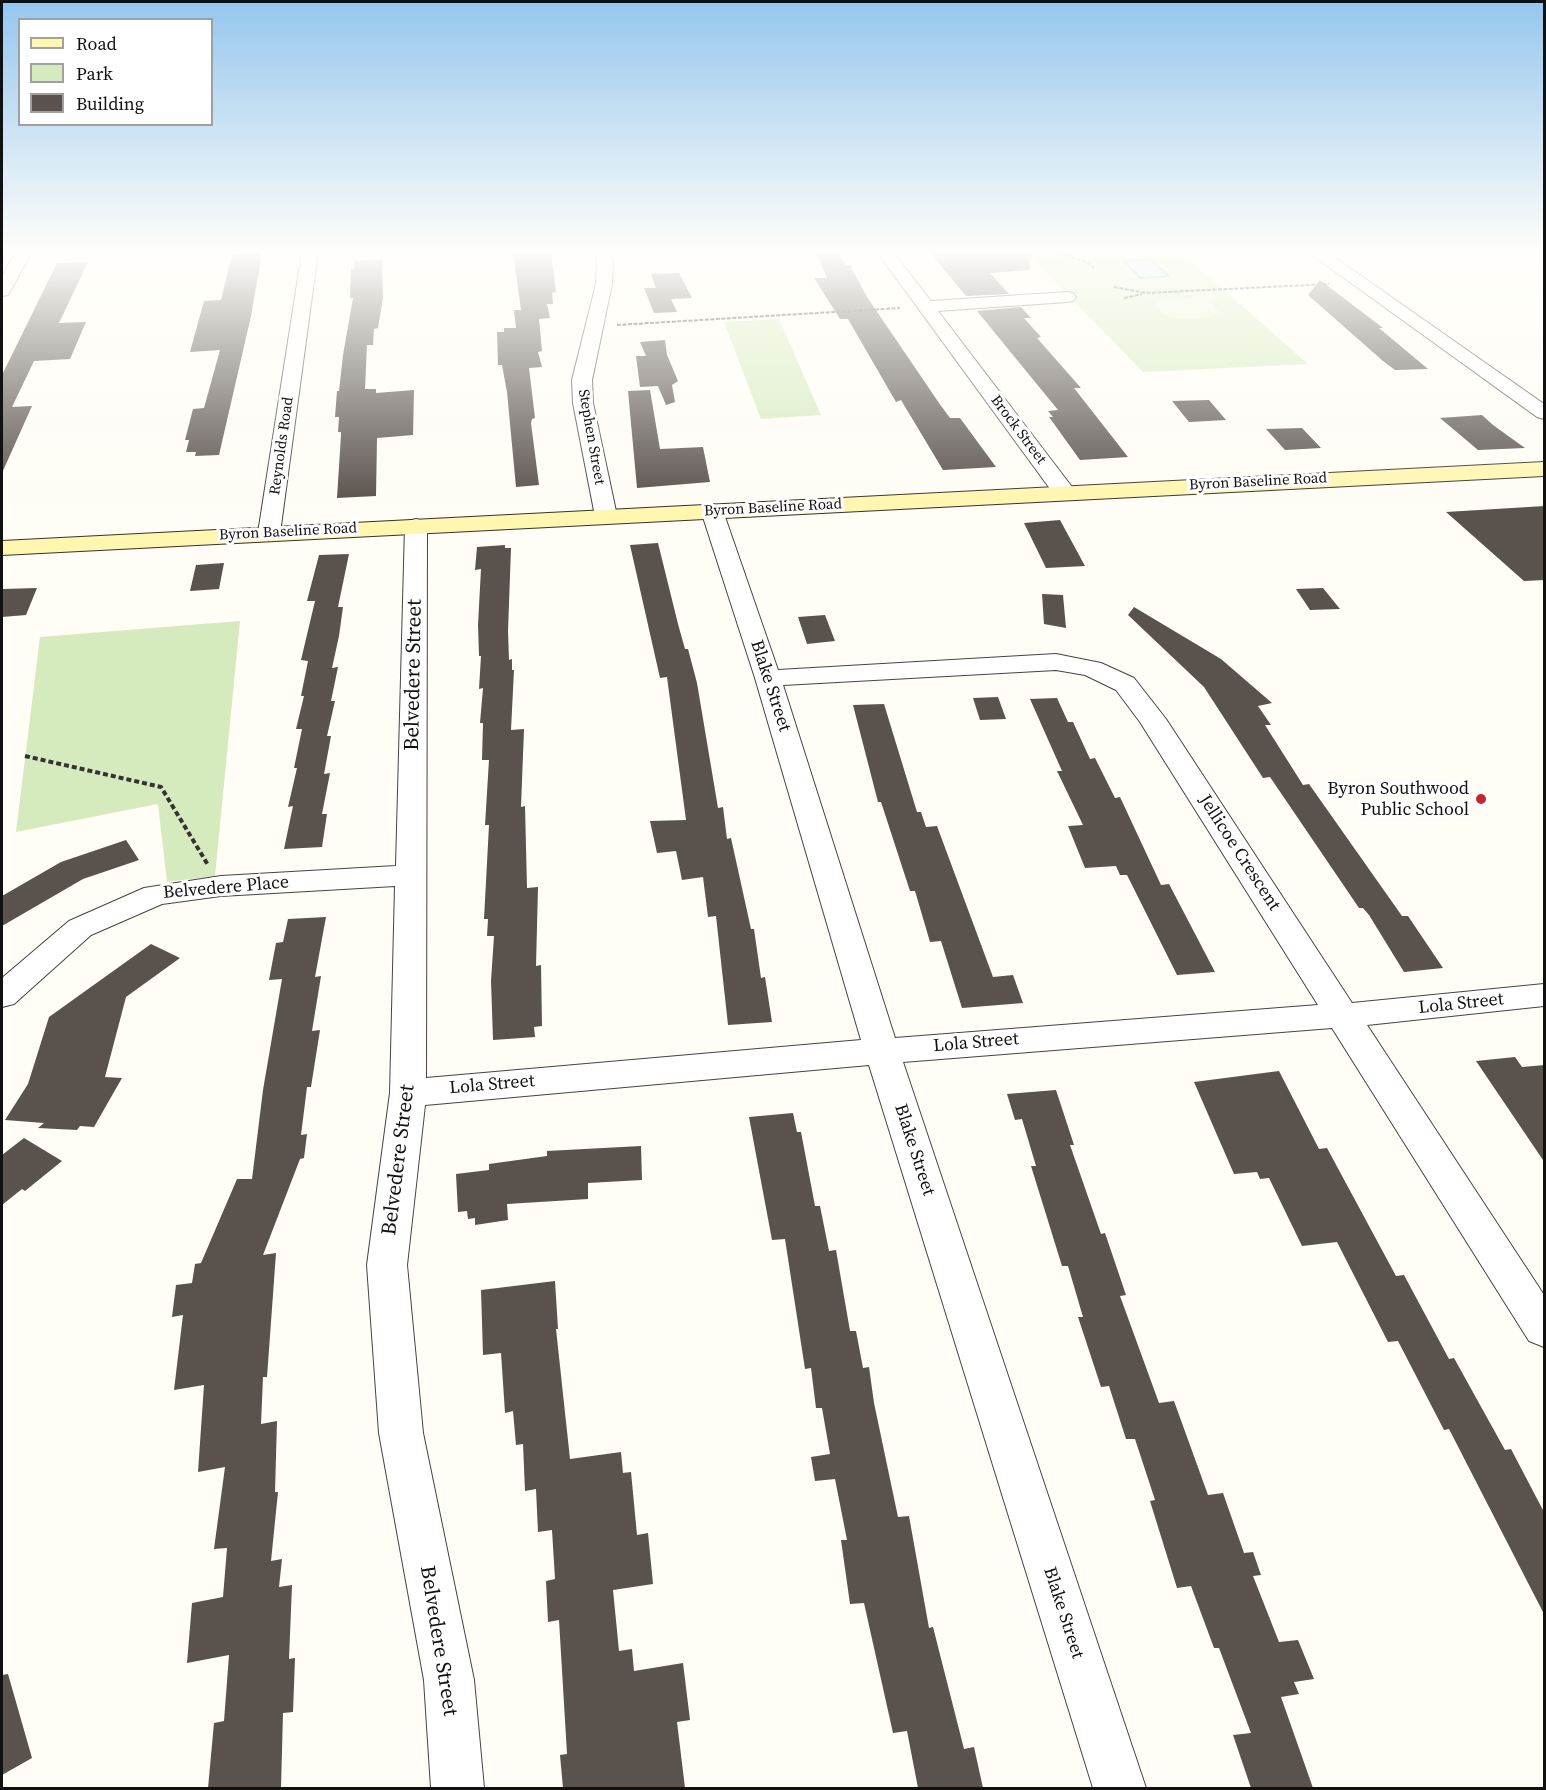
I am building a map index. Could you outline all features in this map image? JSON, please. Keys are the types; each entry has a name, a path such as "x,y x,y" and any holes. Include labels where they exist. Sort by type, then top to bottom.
{"main road":[{"name":"Byron Baseline Road","path":"2,548 1545,469"}],"street":[{"name":"Reynolds Road","path":"269,533 298,336"},
{"name":"Stephen Street","path":"592,336 582,380 584,403 606,516"},
{"name":"Brock Street","path":"940,336 1064,492"},
{"path":"1432,336 1545,414"},
{"name":"Blake Street","path":"712,511 768,678 882,1051 1120,1788"},
{"name":"Belvedere Street","path":"416,526 408,1093 387,1265 400,1433 449,1680 457,1788"},
{"name":"Jellicoe Crescent","path":"768,678 1056,662 1092,669 1125,684 1152,719 1545,1329"},
{"name":"Belvedere Place","path":"2,996 80,928 155,895 221,886 411,875"},
{"name":"Lola Street","path":"408,1093 1545,995"}],"path":[{"path":"26,756 161,787 209,866"}],"green space":[{"path":"729,336 786,336 821,415 761,419"},
{"path":"1107,336 1276,336 1308,364 1143,372"},
{"path":"240,621 215,876 167,882 158,804 16,832 40,637"}],"building":[{"path":"21,336 80,336 70,359 34,361 12,407 32,406 2,473 2,375"},
{"path":"195,336 247,336 219,455 195,456 196,452 186,452 189,440 185,440 193,409 204,408 220,350 190,352"},
{"path":"346,336 374,336 373,345 367,345 365,389 376,389 376,393 414,390 413,435 377,438 376,496 337,498 341,432 338,432 339,417 335,417"},
{"path":"497,336 541,336 542,351 538,352 542,367 529,368 535,418 531,423 539,485 516,487 507,392 502,365 498,365"},
{"path":"858,336 893,336 950,418 960,418 996,467 943,470 901,400 896,402"},
{"path":"997,336 1040,336 1041,337 1037,338 1081,388 1074,388 1128,457 1080,460 1049,417 1053,417 1048,411 1058,410"},
{"path":"1354,336 1388,336 1428,369 1395,370"},
{"path":"665,340 667,355 678,381 672,385 675,402 666,405 658,386 640,387 636,356 646,356 640,342"},
{"path":"650,390 660,449 703,447 710,482 637,488 628,391"},
{"path":"1209,400 1226,420 1189,422 1172,401"},
{"path":"1482,415 1525,448 1478,450 1440,418"},
{"path":"1302,428 1321,448 1285,450 1266,429"},
{"path":"1545,506 1545,580 1524,581 1446,512"},
{"path":"1060,520 1085,566 1046,568 1024,523"},
{"path":"658,543 678,624 685,649 688,649 697,683 718,808 723,807 727,839 731,838 751,929 754,929 761,978 765,977 772,1022 728,1025 716,916 708,917 703,877 682,880 676,851 657,853 650,821 686,820 667,677 660,678 630,545"},
{"path":"505,545 505,548 511,548 508,631 509,660 512,659 512,670 514,670 511,730 524,729 521,807 525,806 527,888 538,887 536,966 541,965 542,1026 534,1027 535,1037 493,1040 491,981 494,936 487,936 488,919 484,919 489,825 485,825 489,760 482,760 483,723 480,723 483,688 479,689 481,656 479,656 478,625 481,569 475,570 477,547"},
{"path":"349,554 338,607 343,607 332,668 338,667 331,701 335,701 327,736 331,736 324,774 330,773 322,814 327,814 322,847 284,849 293,806 288,807 297,768 294,768 302,729 296,729 304,696 301,696 308,661 301,660 315,601 307,601 319,555"},
{"path":"224,563 219,589 190,591 196,565"},
{"path":"37,588 26,615 2,617 2,589"},
{"path":"1323,588 1340,609 1310,610 1296,589"},
{"path":"1042,594 1063,595 1066,628 1044,624"},
{"path":"1134,607 1221,659 1272,703 1258,706 1271,725 1265,725 1303,785 1309,784 1402,916 1408,916 1443,968 1404,972 1369,915 1363,908 1359,908 1270,777 1263,778 1204,687 1128,615"},
{"path":"825,615 835,641 807,644 798,617"},
{"path":"998,697 1006,719 980,720 973,698"},
{"path":"1057,698 1068,722 1073,722 1090,759 1095,758 1115,798 1120,797 1161,885 1169,884 1215,972 1177,975 1127,875 1120,875 1116,866 1085,868 1068,826 1083,825 1057,771 1062,771 1030,699"},
{"path":"884,704 917,812 921,812 926,827 937,826 993,977 1013,975 1023,1003 962,1008 941,941 930,942 915,891 910,891 881,802 878,802 853,705"},
{"path":"126,840 139,860 83,879 2,926 2,896 61,862"},
{"path":"326,917 315,977 321,976 312,1031 320,1030 311,1087 307,1087 301,1135 307,1134 304,1158 300,1159 263,1255 276,1253 267,1377 263,1377 261,1424 277,1421 275,1492 278,1492 271,1561 282,1559 279,1587 292,1585 289,1659 295,1658 293,1712 283,1713 281,1788 208,1788 214,1723 224,1721 229,1655 187,1663 192,1603 223,1597 227,1548 214,1549 225,1467 198,1472 204,1385 174,1390 183,1315 172,1317 176,1285 192,1283 195,1264 201,1263 237,1179 252,1179 263,1090 282,979 269,980 276,943 283,942 288,919"},
{"path":"151,944 180,958 126,997 105,1077 122,1078 94,1127 80,1126 77,1130 38,1128 44,1123 5,1120 28,1084 49,1017"},
{"path":"1515,1057 1522,1067 1545,1065 1545,1163 1476,1061"},
{"path":"1279,1071 1319,1149 1327,1148 1396,1276 1404,1275 1449,1359 1454,1358 1505,1450 1511,1449 1545,1514 1545,1616 1449,1429 1444,1430 1398,1341 1388,1342 1337,1242 1302,1246 1269,1178 1260,1179 1257,1172 1234,1174 1194,1082"},
{"path":"1056,1090 1074,1145 1070,1145 1101,1234 1105,1233 1126,1295 1120,1296 1159,1403 1174,1401 1208,1495 1223,1493 1244,1553 1253,1552 1261,1575 1253,1576 1279,1642 1298,1640 1314,1679 1294,1682 1299,1694 1281,1697 1313,1788 1251,1788 1233,1735 1251,1733 1219,1648 1214,1648 1191,1586 1177,1588 1150,1501 1155,1500 1135,1439 1126,1439 1109,1386 1101,1387 1078,1317 1083,1317 1068,1266 1062,1266 1031,1166 1036,1166 1022,1119 1015,1120 1007,1094"},
{"path":"793,1113 797,1132 801,1132 815,1206 820,1206 829,1251 836,1250 850,1331 856,1331 863,1368 869,1367 874,1403 898,1517 909,1516 929,1628 933,1627 964,1749 974,1747 983,1788 918,1788 907,1731 893,1733 864,1603 850,1604 841,1540 847,1540 835,1479 815,1481 811,1457 830,1454 822,1408 816,1408 811,1368 805,1369 785,1239 772,1240 749,1117"},
{"path":"24,1138 62,1161 25,1191 22,1189 2,1205 2,1155"},
{"path":"641,1146 642,1180 588,1183 588,1199 507,1204 508,1220 475,1225 475,1218 468,1219 467,1211 458,1212 456,1174 489,1170 489,1164 547,1156 547,1151"},
{"path":"555,1281 558,1329 556,1329 570,1459 621,1452 623,1473 631,1472 637,1535 648,1533 653,1584 613,1590 619,1651 632,1649 634,1671 683,1663 690,1720 677,1722 685,1788 563,1788 560,1755 567,1754 559,1620 548,1622 546,1581 555,1579 552,1530 538,1532 536,1489 525,1491 523,1444 516,1445 513,1411 505,1413 501,1353 483,1355 481,1290"},
{"path":"8,1674 32,1758 2,1775 2,1675"}],"place":[{"name":"Byron Southwood Public School","path":"1481,799"}]}
